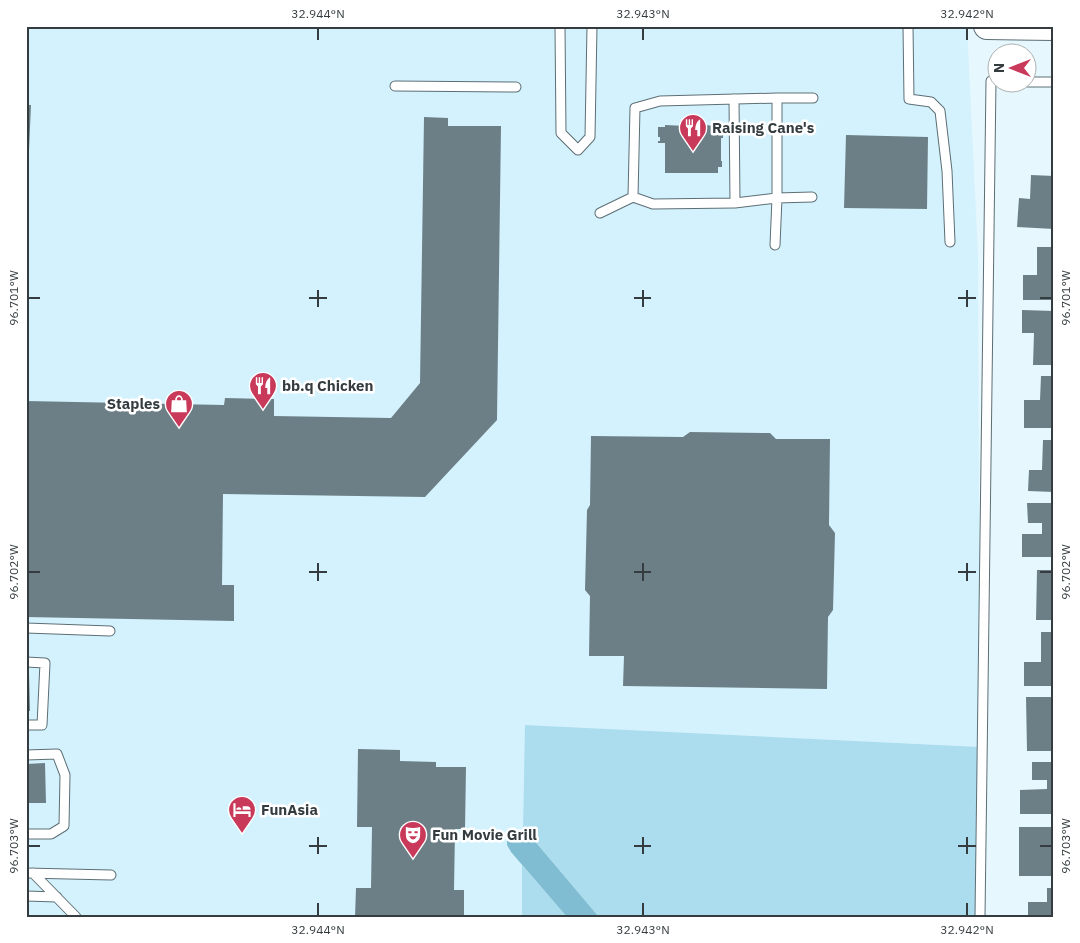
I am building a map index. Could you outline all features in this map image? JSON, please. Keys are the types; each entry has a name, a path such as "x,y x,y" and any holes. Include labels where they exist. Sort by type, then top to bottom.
{"main road":[{"path":"988,26 1054,27"}],"lane":[{"path":"560,26 561,133 578,150 590,137 592,26"},
{"path":"908,26 909,98 931,102 940,111 947,171 950,242"},
{"path":"1038,82 1054,82"},
{"path":"395,86 516,87"},
{"path":"980,917 991,92"},
{"path":"775,245 777,98"},
{"path":"633,197 635,108 660,101 813,98"},
{"path":"734,99 735,203"},
{"path":"600,214 633,197 653,204 735,203 777,198 812,197"},
{"path":"26,628 110,631"},
{"path":"26,662 45,663 42,725 26,725"},
{"path":"26,755 57,754 65,775 64,826 52,834 26,834"},
{"path":"30,873 111,874"},
{"path":"30,873 76,917"},
{"path":"26,896 57,897"}],"shaded area":[{"path":"26,26 967,26 978,254 980,747 526,725 522,917 26,917"},
{"path":"525,725 980,747 978,917 599,917 533,839 523,833"},
{"path":"517,830 533,839 599,917 567,917 511,852 507,845 507,832"},
{"path":"522,865 567,917 522,917"}],"building":[{"path":"26,80 29,80 28,105 31,105 29,151 26,151"},
{"path":"424,117 448,118 448,126 501,126 497,420 425,497 223,494 222,585 234,585 234,621 26,617 26,401 224,405 225,398 274,399 274,416 391,418 420,383"},
{"name":"Raising Cane's","path":"700,121 700,125 723,126 723,138 721,138 722,167 718,167 718,173 665,173 665,143 658,143 660,137 658,137 658,127 665,127 665,125 686,126 686,122"},
{"path":"846,135 928,137 927,209 844,208"},
{"path":"1031,175 1054,176 1054,229 1017,227 1019,198 1030,199"},
{"path":"1037,247 1054,247 1054,300 1023,300 1023,275 1037,275"},
{"path":"1022,310 1054,311 1054,365 1033,365 1034,333 1022,333"},
{"path":"1041,376 1054,376 1054,428 1024,428 1024,400 1040,400"},
{"path":"690,432 770,433 776,439 830,439 829,525 835,533 833,610 828,617 827,689 623,686 624,656 589,656 590,596 585,590 587,510 590,505 591,436 683,437"},
{"path":"1043,440 1054,440 1054,492 1028,491 1029,470 1042,470"},
{"path":"1027,503 1054,503 1054,557 1022,557 1022,534 1042,534 1042,523 1028,523"},
{"path":"1037,570 1054,570 1054,620 1036,620"},
{"path":"1041,632 1054,632 1054,686 1024,686 1024,662 1041,662"},
{"path":"26,673 29,673 30,711 26,711"},
{"path":"1026,697 1054,697 1054,751 1027,751"},
{"name":"Fun Movie Grill","path":"358,749 400,750 400,761 436,762 436,767 466,767 465,829 455,829 454,890 464,890 464,917 355,917 356,888 371,888 372,827 357,827"},
{"path":"1032,762 1054,762 1054,814 1020,814 1020,790 1047,789 1047,780 1032,780"},
{"path":"45,763 46,803 26,803 26,764"},
{"path":"1019,827 1054,827 1054,876 1019,876"},
{"path":"1047,888 1054,888 1054,917 1028,917 1028,902 1047,902"}],"place":[{"name":"Raising Cane's","path":"693,152"},
{"name":"bb.q Chicken","path":"263,410"},
{"name":"Staples","path":"179,428"},
{"name":"FunAsia","path":"242,834"},
{"name":"Fun Movie Grill","path":"413,859"}]}
